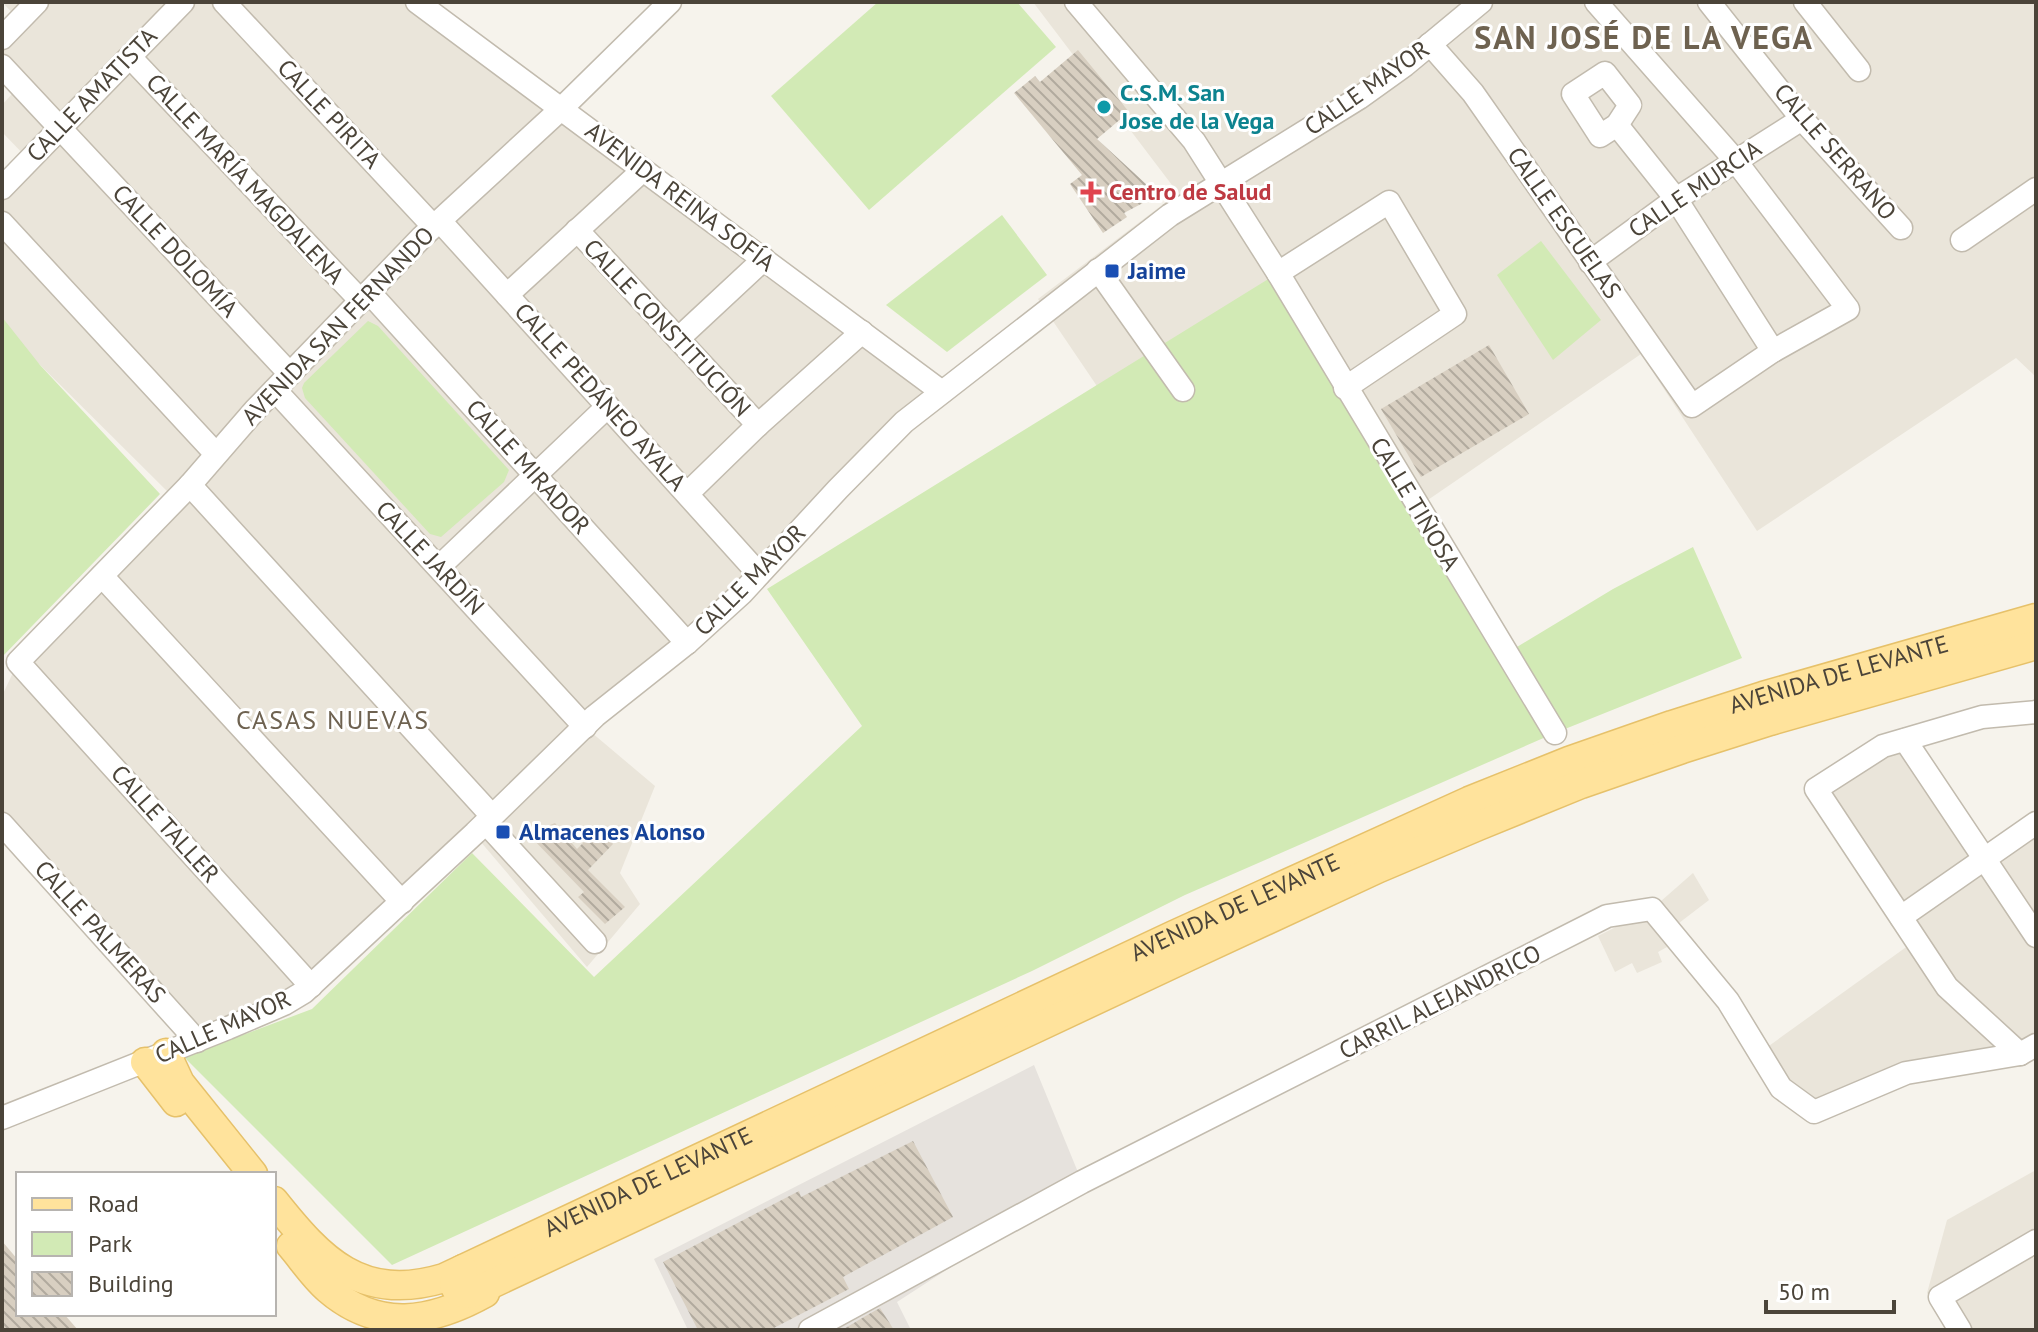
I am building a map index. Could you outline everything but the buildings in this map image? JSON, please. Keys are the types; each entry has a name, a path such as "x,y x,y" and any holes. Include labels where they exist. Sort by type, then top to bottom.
{"main road":[{"name":"AVENIDA DE LEVANTE","path":"276,1203 316,1251 339,1268 384,1284 412,1285 436,1280 1174,935 1469,801 1672,725 2036,618"},
{"name":"AVENIDA DE LEVANTE","path":"463,1269 456,1274 454,1285 462,1294 470,1294 1379,868 1581,784 1770,721 2036,645"},
{"path":"156,1057 233,1172"},
{"path":"156,1057 251,1172"},
{"name":"AVENIDA DE LEVANTE","path":"276,1226 326,1288 353,1306 388,1317 420,1318 450,1310 541,1261"}],"street":[{"path":"2,38 37,2"},
{"name":"CALLE AMATISTA","path":"2,188 183,2"},
{"name":"CALLE PIRITA","path":"224,2 436,224"},
{"name":"AVENIDA REINA SOFÍA","path":"417,2 942,392"},
{"name":"AVENIDA SAN FERNANDO","path":"18,662 436,224 561,109 670,2"},
{"name":"CALLE TIÑOSA","path":"1076,2 1180,121 1221,182 1555,733"},
{"name":"CALLE MAYOR","path":"2,1118 284,1004 311,986 624,691 687,643 759,574 889,436 1170,215 1359,98 1481,2"},
{"path":"1596,2 1735,160 1848,309 1773,351 1676,199 1617,125"},
{"name":"CALLE SERRANO","path":"1709,2 1802,119 1901,228"},
{"path":"1805,2 1859,70"},
{"name":"CALLE ESCUELAS","path":"1430,44 1473,93 1692,406 1773,351"},
{"name":"CALLE MARÍA MAGDALENA","path":"130,57 365,296"},
{"name":"CALLE DOLOMÍA","path":"2,66 61,128 282,382"},
{"name":"CALLE MURCIA","path":"1590,262 1676,199 1802,119"},
{"path":"507,295 643,170"},
{"path":"1962,240 2036,189"},
{"path":"1278,273 1389,202 1455,314 1345,388"},
{"path":"2,223 216,454"},
{"name":"CALLE PEDÁNEO AYALA","path":"436,224 507,295 759,574"},
{"name":"CALLE CONSTITUCIÓN","path":"577,230 758,425"},
{"path":"678,339 764,259"},
{"path":"1098,270 1183,390"},
{"name":"CALLE MIRADOR","path":"365,296 536,475 687,643"},
{"path":"688,493 862,332"},
{"name":"CALLE JARDÍN","path":"282,382 439,567 585,727"},
{"path":"439,567 608,406"},
{"path":"190,485 595,942"},
{"path":"102,576 402,902"},
{"name":"CALLE TALLER","path":"18,662 311,986"},
{"path":"2028,1049 1947,987 1816,789 1883,746 1982,717 2036,712"},
{"path":"1905,740 2036,936"},
{"path":"1901,917 2036,823"},
{"name":"CALLE PALMERAS","path":"2,824 197,1041"},
{"name":"CARRIL ALEJANDRICO","path":"810,1330 1082,1182 1607,916 1652,909 1728,1001 1781,1088 1814,1112 1906,1073 2028,1049"},
{"path":"1960,1330 1940,1297 2036,1241"}],"shaded area":[{"path":"2,2 417,2 942,392 585,727 655,786 620,873 640,904 587,967 474,834 325,973 197,1041 2,824 2,696 18,662 176,500 2,327 2,187 29,160 2,132 2,105 20,85 2,66 2,38 19,20"},
{"path":"1033,2 2036,2 2036,377 2016,358 1757,531 1641,354 1403,517 1124,426 1038,299 1178,193"},
{"path":"1905,740 1983,858 2036,823 2036,1045 1906,1073 1814,1112 1759,1053 1916,940 1816,789"},
{"path":"1693,873 1709,900 1679,923 1667,947 1658,952 1662,962 1637,973 1632,963 1615,972 1598,936 1652,909"},
{"path":"1034,1065 1082,1182 897,1302 911,1330 688,1330 654,1259"},
{"path":"2036,1170 2036,1330 1951,1330 1927,1293 1947,1220"}],"green space":[{"path":"878,2 1017,2 1056,47 869,210 771,96"},
{"path":"1002,215 1047,275 947,352 886,305"},
{"path":"1541,241 1601,320 1553,360 1497,275"},
{"path":"1278,273 1507,653 1613,589 1693,547 1742,658 1555,733 1185,895 1032,971 392,1265 184,1057 312,1009 472,853 594,977 862,726 767,589"},
{"path":"2,317 40,365 160,494 2,657"},
{"path":"368,321 378,326 509,470 504,482 441,537 430,534 305,398 304,383"}],"place":[{"name":"C.S.M. San Jose de la Vega","path":"1104,107"},
{"name":"Centro de Salud","path":"1091,192"},
{"name":"Jaime","path":"1112,271"},
{"name":"Almacenes Alonso","path":"503,832"}],"district":[{"name":"SAN JOSÉ DE LA VEGA","path":"1644,38"},
{"name":"CASAS NUEVAS","path":"333,720"}]}
